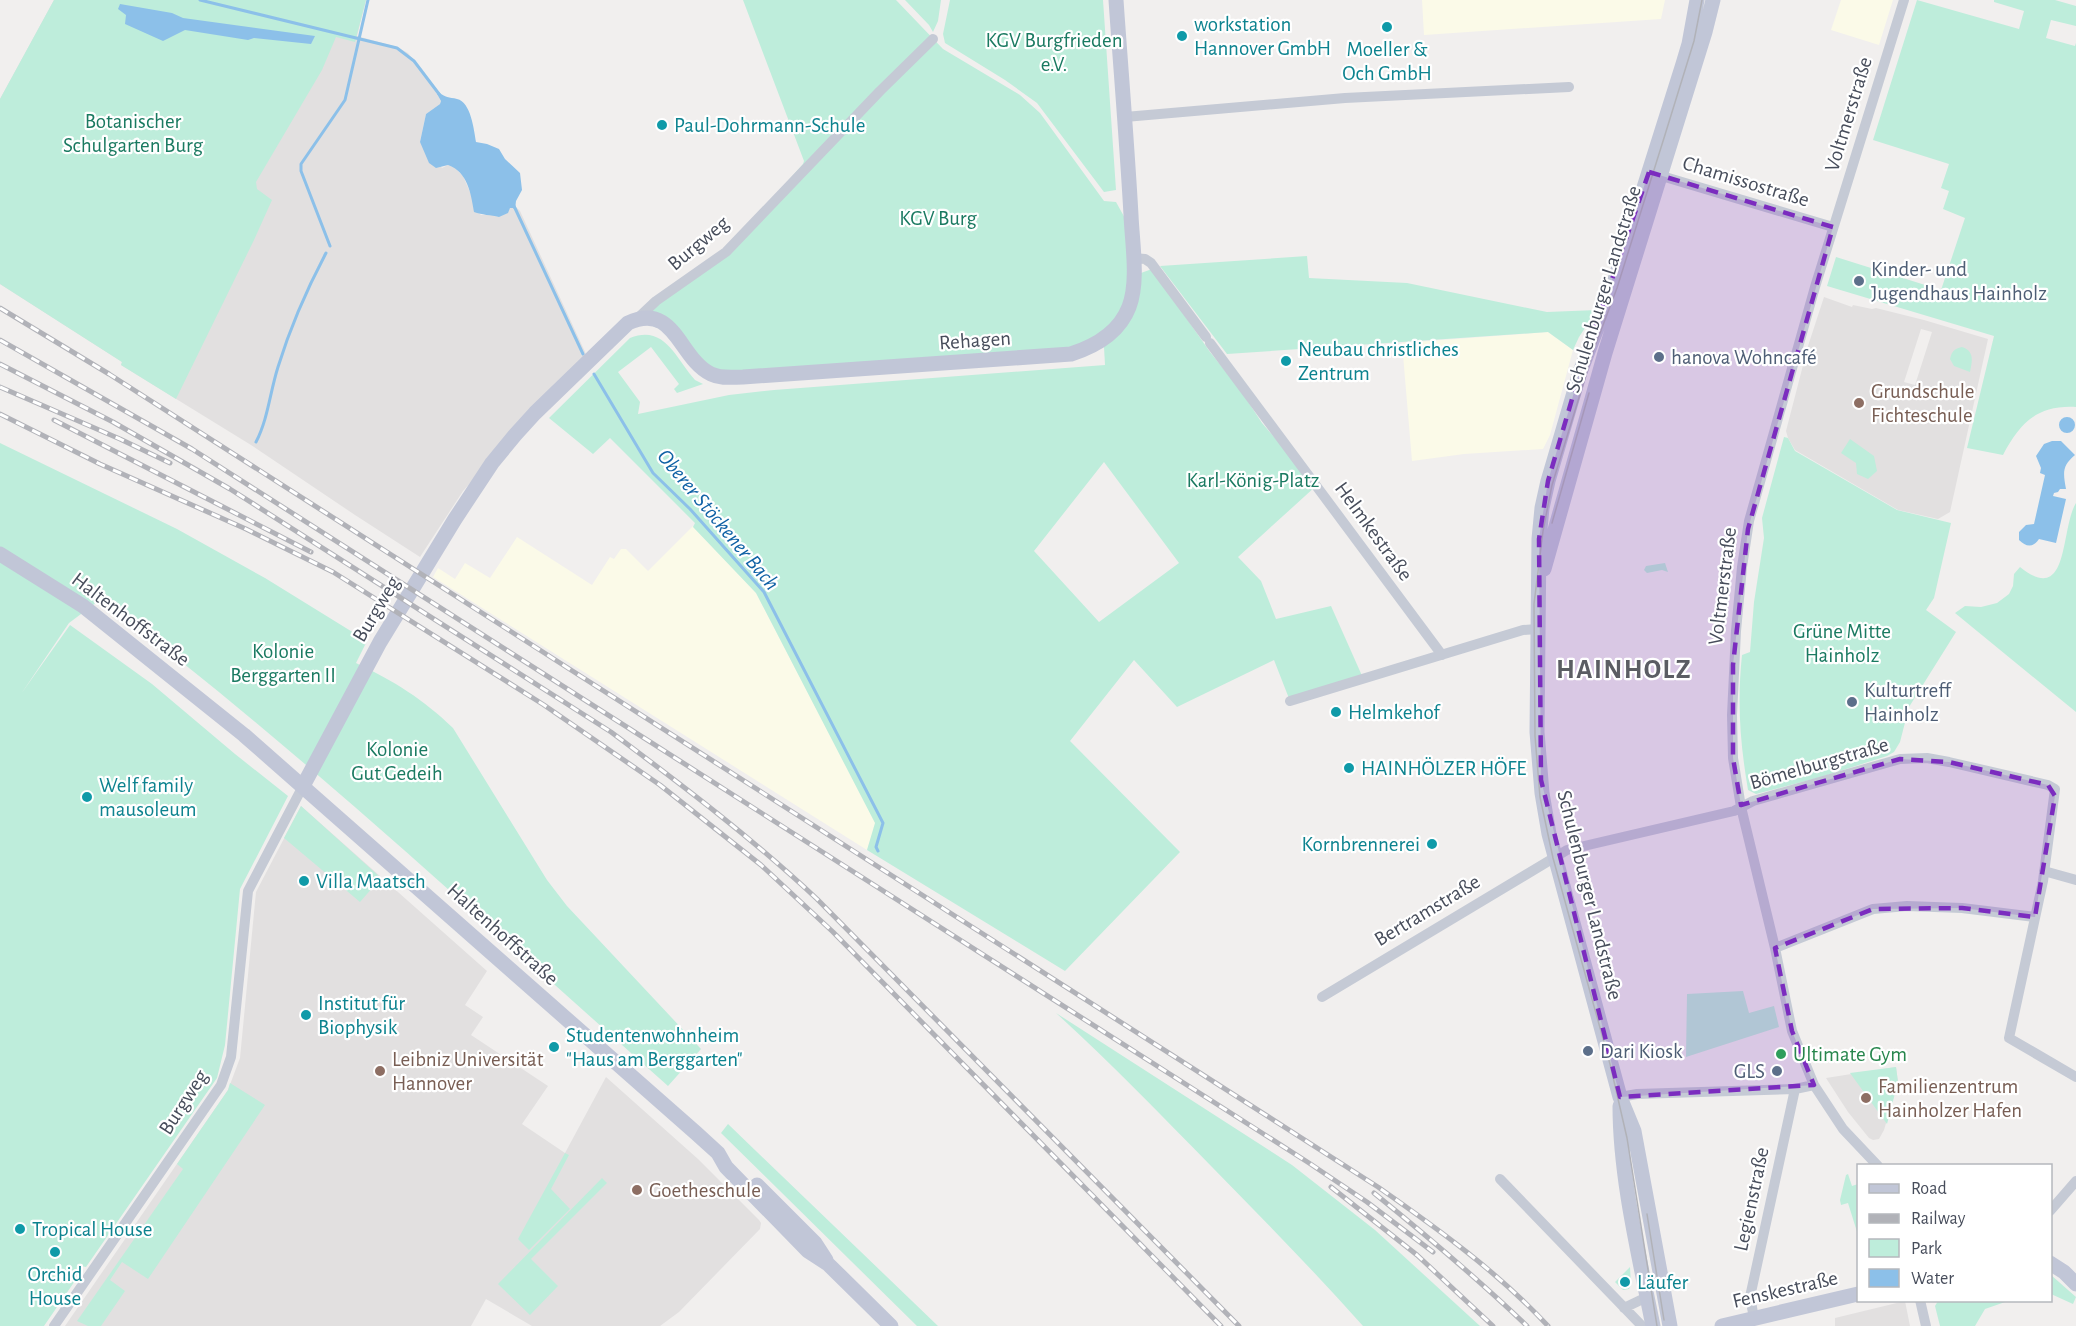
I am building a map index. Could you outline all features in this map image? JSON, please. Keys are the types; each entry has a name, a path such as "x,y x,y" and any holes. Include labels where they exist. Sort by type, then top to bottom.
{"street":[{"name":"Rehagen","path":"638,318 656,320 670,328 696,362 711,374 722,377 743,378 1071,354 1090,348 1110,334 1123,318 1132,294 1133,258 1116,0"},
{"name":"Schulenburger Landstraße","path":"1654,174 1689,44 1697,0"},
{"name":"Schulenburger Landstraße","path":"1670,1326 1634,1131 1620,1097 1554,857 1542,793 1537,732 1539,539 1548,481 1580,372 1705,32 1713,0"},
{"name":"Voltmerstraße","path":"1876,1164 1844,1130 1814,1085 1792,1031 1775,948 1741,807 1733,758 1732,715 1736,631 1748,529 1833,227 1904,0"},
{"name":"Burgweg","path":"54,1326 221,1085 231,1058 248,891 380,642 492,463 514,435 628,323 638,318 656,301 726,252 933,39"},
{"path":"1125,117 1345,98 1569,87"},
{"name":"Chamissostraße","path":"1654,174 1833,227"},
{"name":"Helmkestraße","path":"1133,258 1151,262 1442,655"},
{"name":"Haltenhoffstraße","path":"0,554 91,612 303,786 718,1153 726,1167 808,1251 828,1264 891,1326"},
{"path":"1290,700 1523,630 1537,629"},
{"name":"Bömelburgstraße","path":"1554,857 1567,850 1734,811 1754,801 1892,760 1927,758 2048,785 2055,789 2044,871 2009,1038 2076,1077"},
{"name":"Bertramstraße","path":"1322,997 1554,857"},
{"path":"2044,871 2076,880"},
{"path":"1775,948 1873,909 1907,906 1962,908 2035,917"},
{"path":"1620,1097 1637,1094 1796,1089 1814,1085"},
{"name":"Legienstraße","path":"1754,1317 1750,1297 1796,1089"},
{"name":"Schulenburger Landstraße","path":"1620,1097 1620,1133 1633,1221 1653,1326"},
{"path":"1500,1179 1642,1326"},
{"path":"2052,1209 2076,1181"},
{"path":"2052,1264 2076,1284"},
{"name":"Fenskestraße","path":"1722,1326 1857,1294"},
{"path":"1624,1308 1647,1297"},
{"path":"1920,1302 1926,1326"}],"highlighted area":[{"path":"1649,172 1833,227 1748,529 1733,665 1733,758 1741,805 1900,759 1949,762 2048,785 2055,796 2035,917 1962,908 1873,909 1775,948 1792,1031 1814,1085 1620,1097 1541,780 1539,539 1548,481 1580,372"}],"shaded area":[{"path":"54,0 366,0 357,36 397,47 408,53 439,92 437,94 441,101 440,104 426,114 420,142 442,168 448,165 454,167 463,176 473,199 473,208 481,215 490,214 499,217 510,208 516,207 520,211 586,354 463,491 420,557 251,445 121,365 122,362 0,284 0,99"},
{"path":"1422,0 1665,0 1661,19 1424,35"},
{"path":"1841,0 1893,0 1879,45 1831,30"},
{"name":"Grundschule Fichteschule","path":"1824,297 1852,307 1853,305 1876,308 1988,339 1950,512 1938,519 1898,510 1795,450 1786,431 1808,346","holes":["1921,329 1932,332 1915,385 1904,382"]},
{"path":"1548,332 1573,350 1550,435 1543,449 1464,454 1412,461 1402,343"},
{"path":"693,526 756,593 876,823 867,850 433,577 438,568 455,579 465,563 490,578 517,537 592,585 610,557 614,559 621,549 626,549 648,571"},
{"name":"Leibniz Universität Hannover","path":"301,806 487,971 465,1005 483,1017 471,1035 548,1086 522,1124 565,1153 606,1077 698,1159 759,1220 760,1229 679,1312 660,1326 532,1326 486,1299 471,1326 65,1326 228,1090 240,1058 256,892"},
{"name":"Familienzentrum Hainholzer Hafen","path":"1896,1067 1898,1082 1884,1130 1879,1139 1873,1140 1848,1112 1826,1078"},
{"path":"1905,1302 1910,1326 1835,1326 1835,1318"}],"green space":[{"name":"Botanischer Schulgarten Burg","path":"54,0 366,0 355,42 336,37 322,70 256,182 257,189 272,200 176,399 0,284 0,99"},
{"name":"KGV Burg","path":"743,0 896,0 943,49 1020,95 1040,113 1104,201 1116,202 1131,229 1133,258 1123,318 1090,348 722,377 676,335 637,320 725,252 804,161"},
{"path":"905,0 941,0 938,21 933,32 929,25"},
{"name":"KGV Burgfrieden e.V.","path":"950,0 1103,0 1116,190 1104,192 1037,103 945,43 943,34"},
{"path":"1917,0 2019,29 2024,11 1994,2 1994,0 2055,0 2076,6 2076,26 2051,20 2046,38 2075,46 2076,43 2076,407 2051,409 2031,418 2016,434 2003,455 1967,448 1994,336 1827,286 1836,257 1941,290 1965,218 1943,209 1949,191 1941,188 1949,164 1873,140"},
{"path":"1307,256 1309,278 1407,283 1547,312 1597,310 1573,350 1548,332 1227,354 1160,266"},
{"name":"Karl-König-Platz","path":"1152,269 1262,423 1316,486 1238,557 1261,581 1276,619 1331,606 1363,678 1290,701 1274,660 1177,707 1134,660 1070,741 1180,852 1065,971 867,850 875,823 756,593 693,527 695,523 610,438 593,454 549,418 630,338 642,335 661,340 695,380 703,384 677,393 674,389 679,384 651,347 618,372 640,402 638,414 729,395 774,390 1105,365 1104,347 1141,273","holes":["1104,462 1179,563 1099,622 1034,551"]},
{"path":"1962,347 1971,354 1970,372 1954,366 1950,359 1954,351"},
{"name":"Grüne Mitte Hainholz","path":"1784,437 1788,438 1795,451 1897,510 1951,523 1934,598 1926,610 1956,632 1909,707 1900,742 1894,752 1821,777 1756,794 1748,790 1743,755 1740,673 1742,655 1750,652 1754,602 1764,538 1762,518"},
{"path":"1850,439 1874,456 1877,471 1868,479 1857,474 1856,463 1841,453"},
{"path":"0,443 177,529 265,578 367,641 356,663 407,691 453,728 547,880 567,906 701,1049 668,1086 459,899 247,715 101,599 69,623 21,694 70,625 152,684 288,796 240,889 225,1045 217,1078 86,1267 81,1266 77,1272 79,1275 44,1326 0,1326"},
{"path":"2076,503 2076,712 1955,613 1965,606 1981,607 1997,603 2009,594 2013,586 2014,574 2020,567 2036,577 2048,578 2061,560"},
{"path":"1665,563 1668,572 1662,570 1647,573 1644,570 1646,566"},
{"path":"301,806 381,878 360,902 284,838"},
{"path":"1743,991 1749,1013 1774,1006 1779,1027 1686,1057 1687,994"},
{"path":"1056,1013 1292,1165 1375,1230 1480,1326 1363,1326 1174,1128"},
{"path":"1896,1067 1898,1082 1887,1124 1850,1073"},
{"path":"230,1083 265,1105 148,1279 122,1262 110,1280 125,1291 101,1326 88,1326 77,1321 183,1169 177,1164 228,1090"},
{"path":"728,1124 938,1326 917,1326 721,1133"},
{"path":"565,1153 569,1155 551,1189 570,1209 529,1250 518,1239"},
{"path":"1848,1174 1852,1186 1857,1184 1857,1232 1848,1203 1841,1205 1840,1200"},
{"path":"602,1178 607,1183 531,1259 558,1286 530,1315 498,1284"},
{"path":"1630,1267 1631,1285 1629,1289 1623,1290 1615,1282"},
{"path":"2052,1276 2076,1297 2073,1304 2052,1294"},
{"path":"1937,1302 2005,1302 1985,1309 1975,1326 1940,1326 1935,1306"}],"water":[{"path":"120,4 172,13 183,18 315,36 311,44 254,38 248,40 185,30 163,41 125,24 126,15 118,9"},
{"path":"439,92 462,101 466,105 476,142 499,149 505,159 520,173 522,190 516,201 515,210 510,208 508,213 499,217 474,212 467,184 460,173 448,165 436,168 429,163 420,142 426,114 440,104 441,101 437,94"},
{"path":"2067,417 2073,419 2075,425 2073,431 2067,433 2061,431 2059,425 2061,419"},
{"path":"2061,441 2075,455 2064,470 2066,489 2060,489 2053,496 2066,499 2056,543 2039,539 2032,545 2027,545 2019,540 2019,532 2026,525 2034,524 2045,475 2040,473 2041,468 2036,456 2044,444"}],"waterway":[{"name":"Oberer Stöckener Bach","path":"200,0 397,48 414,61 439,94"},
{"path":"330,246 301,171 301,164 345,100 368,0"},
{"name":"Oberer Stöckener Bach","path":"514,206 583,354"},
{"path":"256,442 288,338 326,253"},
{"name":"Oberer Stöckener Bach","path":"594,374 653,473 690,509 764,592 883,823 876,847 878,851"}],"tram line":[{"path":"1657,1326 1627,1138 1610,1064 1553,858 1540,797 1535,736 1534,604 1543,531 1552,485 1594,349 1617,288 1664,138 1694,41 1702,0"},
{"path":"1552,523 1589,393"},
{"path":"1647,1214 1664,1320"}],"railway":[{"path":"0,308 109,374 1378,1187 1488,1269 1548,1326"},
{"path":"0,340 192,449 1309,1163 1367,1202 1433,1252"},
{"path":"0,364 113,422 230,489 611,732 690,792 742,833 817,899 1239,1326"},
{"path":"0,387 170,463"},
{"path":"0,414 100,464 246,529 333,572 544,705 660,785 761,865 833,932 1221,1326"},
{"path":"54,420 311,552"},
{"path":"1331,1187 1417,1255 1493,1326"},
{"path":"1374,1193 1490,1291 1527,1326"}],"place":[{"name":"Moeller & Och GmbH","path":"1387,27"},
{"name":"workstation Hannover GmbH","path":"1182,36"},
{"name":"Paul-Dohrmann-Schule","path":"662,125"},
{"name":"Kinder- und Jugendhaus Hainholz","path":"1859,281"},
{"name":"hanova Wohncafé","path":"1659,357"},
{"name":"Neubau christliches Zentrum","path":"1286,361"},
{"name":"Grundschule Fichteschule","path":"1859,403"},
{"name":"Kulturtreff Hainholz","path":"1852,702"},
{"name":"Helmkehof","path":"1336,712"},
{"name":"HAINHÖLZER HÖFE","path":"1349,768"},
{"name":"Welf family mausoleum","path":"87,797"},
{"name":"Kornbrennerei","path":"1432,844"},
{"name":"Villa Maatsch","path":"304,881"},
{"name":"Institut für Biophysik","path":"306,1015"},
{"name":"Studentenwohnheim \"Haus am Berggarten\"","path":"554,1047"},
{"name":"Dari Kiosk","path":"1588,1051"},
{"name":"Ultimate Gym","path":"1781,1054"},
{"name":"Leibniz Universität Hannover","path":"380,1071"},
{"name":"GLS","path":"1777,1071"},
{"name":"Familienzentrum Hainholzer Hafen","path":"1866,1098"},
{"name":"Goetheschule","path":"637,1190"},
{"name":"Tropical House","path":"20,1229"},
{"name":"Orchid House","path":"55,1252"},
{"name":"Läufer","path":"1625,1282"}],"district":[{"name":"HAINHOLZ","path":"1624,669"}],"park label":[{"name":"Kolonie Berggarten II","path":"283,663"},
{"name":"Kolonie Gut Gedeih","path":"397,761"}]}
